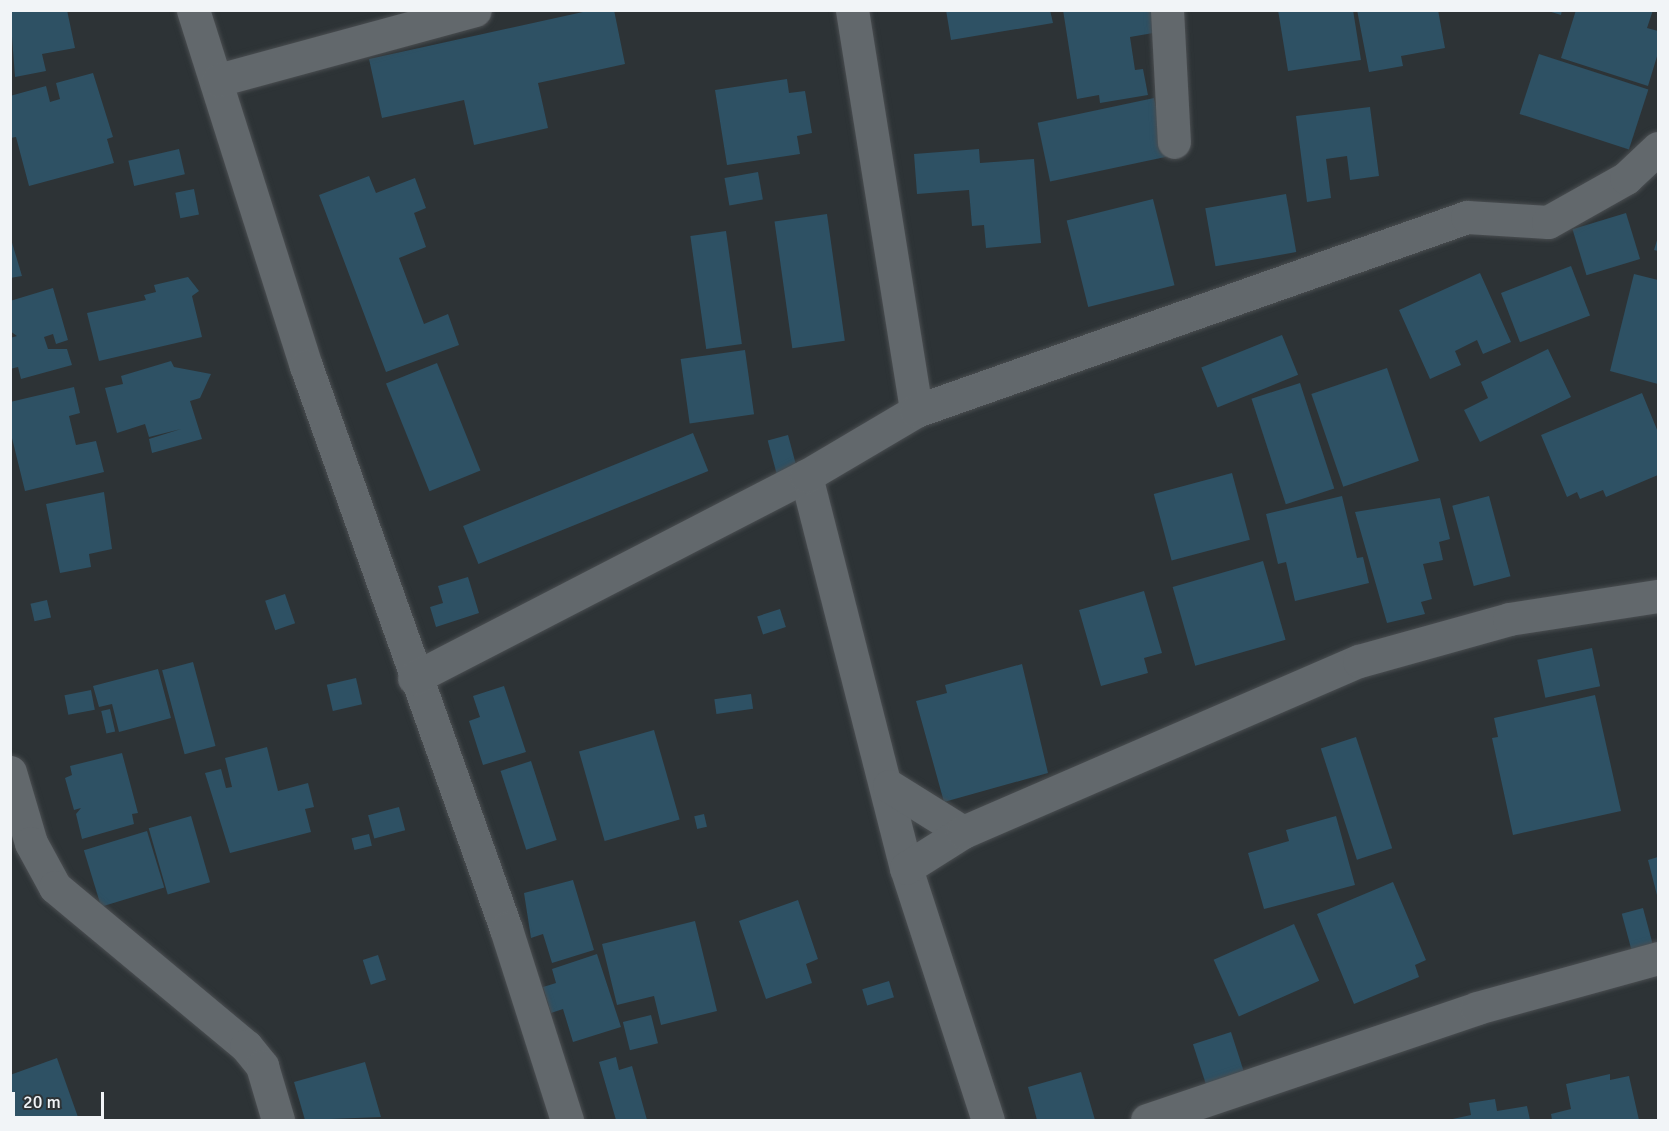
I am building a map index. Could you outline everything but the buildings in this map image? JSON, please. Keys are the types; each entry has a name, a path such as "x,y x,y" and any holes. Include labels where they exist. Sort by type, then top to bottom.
{"street":[{"path":"193,10 218,80 306,366 414,678 506,929 567,1120"},
{"path":"218,80 475,10"},
{"path":"852,10 916,411"},
{"path":"1167,10 1174,142"},
{"path":"414,678 806,476 916,411 1467,218 1548,222 1626,178 1659,148"},
{"path":"806,476 889,786 906,868 988,1120"},
{"path":"906,868 963,832 1359,661 1509,619 1659,596"},
{"path":"10,772 37,858 55,887 246,1046 262,1066 279,1120"},
{"path":"889,786 963,832"},
{"path":"1147,1120 1477,1008 1659,958"}]}
